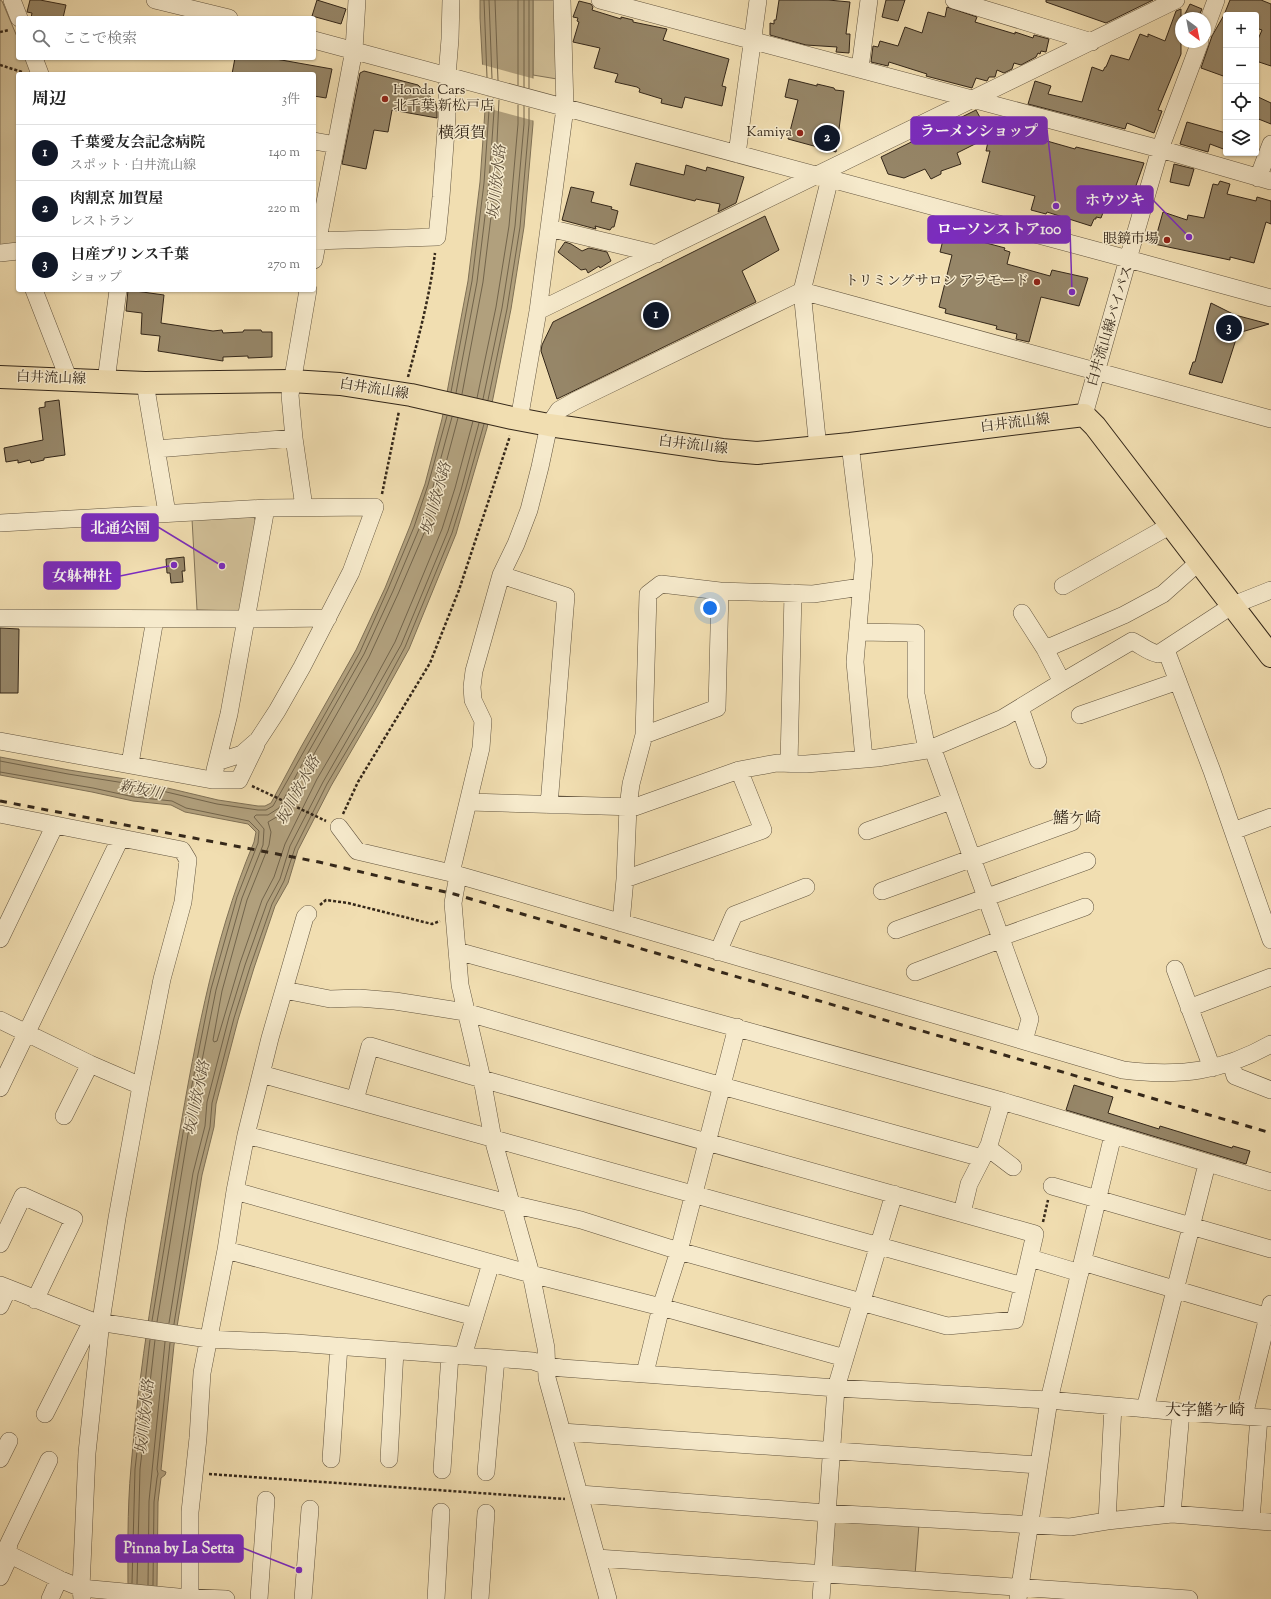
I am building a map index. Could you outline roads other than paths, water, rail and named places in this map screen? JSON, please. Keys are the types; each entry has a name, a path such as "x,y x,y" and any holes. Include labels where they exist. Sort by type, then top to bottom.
{"main road":[{"name":"白井流山線","path":"0,377 145,383 292,381 340,384 407,394 514,424 549,425 722,450 757,453 818,448 1084,415"},
{"path":"1084,415 1095,426 1200,561 1271,656"}],"street":[{"path":"12,0 18,16"},
{"path":"154,0 221,16"},
{"path":"357,0 354,50 316,241 437,237 451,77 451,0"},
{"path":"514,424 538,311 549,228 560,107 562,0"},
{"path":"600,0 646,6 753,40 1160,149 1264,179 1271,144"},
{"path":"738,154 758,0"},
{"path":"860,68 868,0"},
{"path":"954,0 1092,42"},
{"path":"538,311 824,177 973,100 1176,0"},
{"path":"1211,14 1216,0"},
{"path":"316,40 1128,259 1160,149 1198,48"},
{"path":"35,60 39,72"},
{"path":"316,141 336,145"},
{"path":"818,448 802,291 824,177"},
{"path":"549,228 657,254"},
{"path":"0,253 16,251"},
{"name":"白井流山線バイパス","path":"1084,415 1128,259 1271,298"},
{"path":"608,1599 598,1558 547,1378 546,1348 532,1274 493,1139 482,1079 460,985 453,903 455,874 469,802 482,748 483,721 473,700 472,687 474,671 501,575 516,544 529,510 549,425 559,410 575,401 802,291 1271,419"},
{"path":"35,292 69,380"},
{"path":"106,381 118,292"},
{"path":"304,507 294,438 290,395 308,292"},
{"path":"145,383 167,513"},
{"path":"156,449 294,438"},
{"path":"850,444 864,559 859,632 855,662 864,759"},
{"path":"0,523 266,508 375,506 351,572 302,667 258,740 239,780 212,780 0,741"},
{"path":"212,780 229,714 266,508"},
{"path":"1063,586 1171,525"},
{"path":"1045,649 1124,615 1163,594 1200,561"},
{"path":"501,575 566,596 549,806"},
{"path":"621,923 625,879 628,806 631,784 644,735 648,594 661,584 720,591 813,594 861,587"},
{"path":"469,802 549,806 635,807 740,770 778,763 806,764 864,759 930,748 1003,718 1132,641 1139,644 1151,653 1158,654 1233,605 1271,590"},
{"path":"644,735 718,708 720,591"},
{"path":"789,764 793,593"},
{"path":"1022,613 1045,649 1062,682"},
{"path":"0,618 328,618"},
{"path":"130,764 155,619"},
{"path":"859,632 916,633 916,694 930,748 973,858 1030,1019 1024,1041"},
{"path":"1166,650 1233,830 1271,940"},
{"path":"1080,715 1178,681"},
{"path":"1020,708 1038,760"},
{"path":"217,762 242,754 258,740"},
{"path":"625,879 763,830 740,770"},
{"path":"867,831 951,801"},
{"path":"0,814 55,824 120,839 182,850 188,860 183,902 162,979 97,1321 87,1453 81,1593"},
{"path":"1233,830 1271,817"},
{"path":"882,891 1072,822"},
{"path":"0,939 55,824"},
{"path":"339,827 357,851 455,874 1123,1070 1148,1073 1174,1073 1212,1068 1231,1063 1271,1044"},
{"path":"0,1088 120,839"},
{"path":"896,930 1087,861"},
{"path":"718,952 734,915 806,887"},
{"path":"915,972 1085,907"},
{"path":"190,1598 190,1512 198,1438 202,1373 226,1250 234,1191 246,1135 284,990 305,916 308,914"},
{"path":"457,951 738,1027 1002,1101 1114,1134 1207,1164 1271,1182"},
{"path":"1175,969 1212,1068"},
{"path":"1189,1008 1271,977"},
{"path":"284,990 330,999 359,998 395,1001 466,1012 722,1086 985,1153 1013,1167"},
{"path":"0,1020 90,1064 141,1086"},
{"path":"645,1373 661,1307 679,1251 738,1027"},
{"path":"246,1135 512,1204 581,1220 679,1251 947,1326 1015,1320 1035,1234 482,1079 370,1046 355,1100"},
{"path":"1231,1063 1235,1076 1271,1090"},
{"path":"64,1116 90,1064"},
{"path":"261,1074 1023,1286"},
{"path":"962,1213 969,1184 985,1153 1002,1101"},
{"path":"1019,1593 1049,1400 1114,1134"},
{"path":"1145,1409 1207,1164"},
{"path":"1052,1186 1192,1225 1271,1249"},
{"path":"234,1191 491,1263 661,1307 845,1358"},
{"path":"821,1599 836,1388 894,1194"},
{"path":"0,1244 23,1196 74,1219 35,1300"},
{"path":"226,1250 475,1317"},
{"path":"1030,1258 1081,1267 1269,1311 1258,1417 1251,1520"},
{"path":"442,1470 457,1355 475,1317 491,1263"},
{"path":"0,1306 4,1287 35,1300 97,1321 208,1339 296,1342 533,1361 547,1366 836,1388 1049,1400 1181,1412 1258,1417"},
{"path":"45,1414 97,1321"},
{"path":"331,1459 339,1346"},
{"path":"390,1459 395,1351"},
{"path":"486,1472 496,1359"},
{"path":"1107,1521 1113,1406"},
{"path":"1172,1514 1181,1412"},
{"path":"562,1432 1039,1465"},
{"path":"0,1459 9,1441"},
{"path":"0,1577 6,1564 4,1552 49,1460"},
{"path":"581,1498 1070,1527 1107,1521 1172,1514 1271,1522"},
{"path":"259,1599 266,1500"},
{"path":"302,1599 310,1510"},
{"path":"436,1599 441,1512"},
{"path":"480,1599 486,1513"},
{"path":"4,1552 81,1593 226,1599"},
{"path":"598,1558 822,1573 1019,1593 1189,1599"},
{"path":"50,1599 59,1580"}],"water":[{"path":"480,0 533,0 533,124 524,227 511,309 487,428 456,534 409,649 331,786 298,850 288,883 275,906 238,1020 216,1104 214,1127 202,1175 174,1345 161,1470 166,1472 161,1478 158,1502 157,1587 128,1599 129,1500 134,1429 161,1240 188,1082 205,1000 226,920 254,842 256,832 248,824 185,812 171,805 133,801 0,775 0,757 138,781 218,800 258,806 265,806 271,803 356,650 385,588 425,484 442,419 468,281 480,182 485,110"}],"railway":[{"path":"0,801 319,862 454,894 1271,1133"}],"place":[{"name":"Honda Cars 北千葉 新松戸店","path":"385,99"},
{"name":"Kamiya","path":"800,133"},
{"name":"肉割烹 加賀屋","path":"827,138"},
{"name":"ラーメンショップ","path":"1056,206"},
{"name":"ホウツキ","path":"1189,237"},
{"name":"眼鏡市場","path":"1167,240"},
{"name":"トリミングサロン アラモード","path":"1037,282"},
{"name":"ローソンストア100","path":"1072,292"},
{"name":"千葉愛友会記念病院","path":"656,315"},
{"name":"日産プリンス千葉","path":"1229,328"},
{"name":"女躰神社","path":"174,565"},
{"name":"北通公園","path":"222,566"},
{"name":"Pinna by La Setta","path":"299,1570"}],"district":[{"name":"横須賀","path":"462,134"},
{"name":"鰭ケ崎","path":"1077,819"},
{"name":"大字鰭ケ崎","path":"1205,1411"}],"water label":[{"name":"坂川放水路","path":"498,182"},
{"name":"坂川放水路","path":"437,499"},
{"name":"新坂川","path":"141,791"},
{"name":"坂川放水路","path":"299,791"},
{"name":"坂川放水路","path":"198,1098"},
{"name":"坂川放水路","path":"146,1417"}]}
